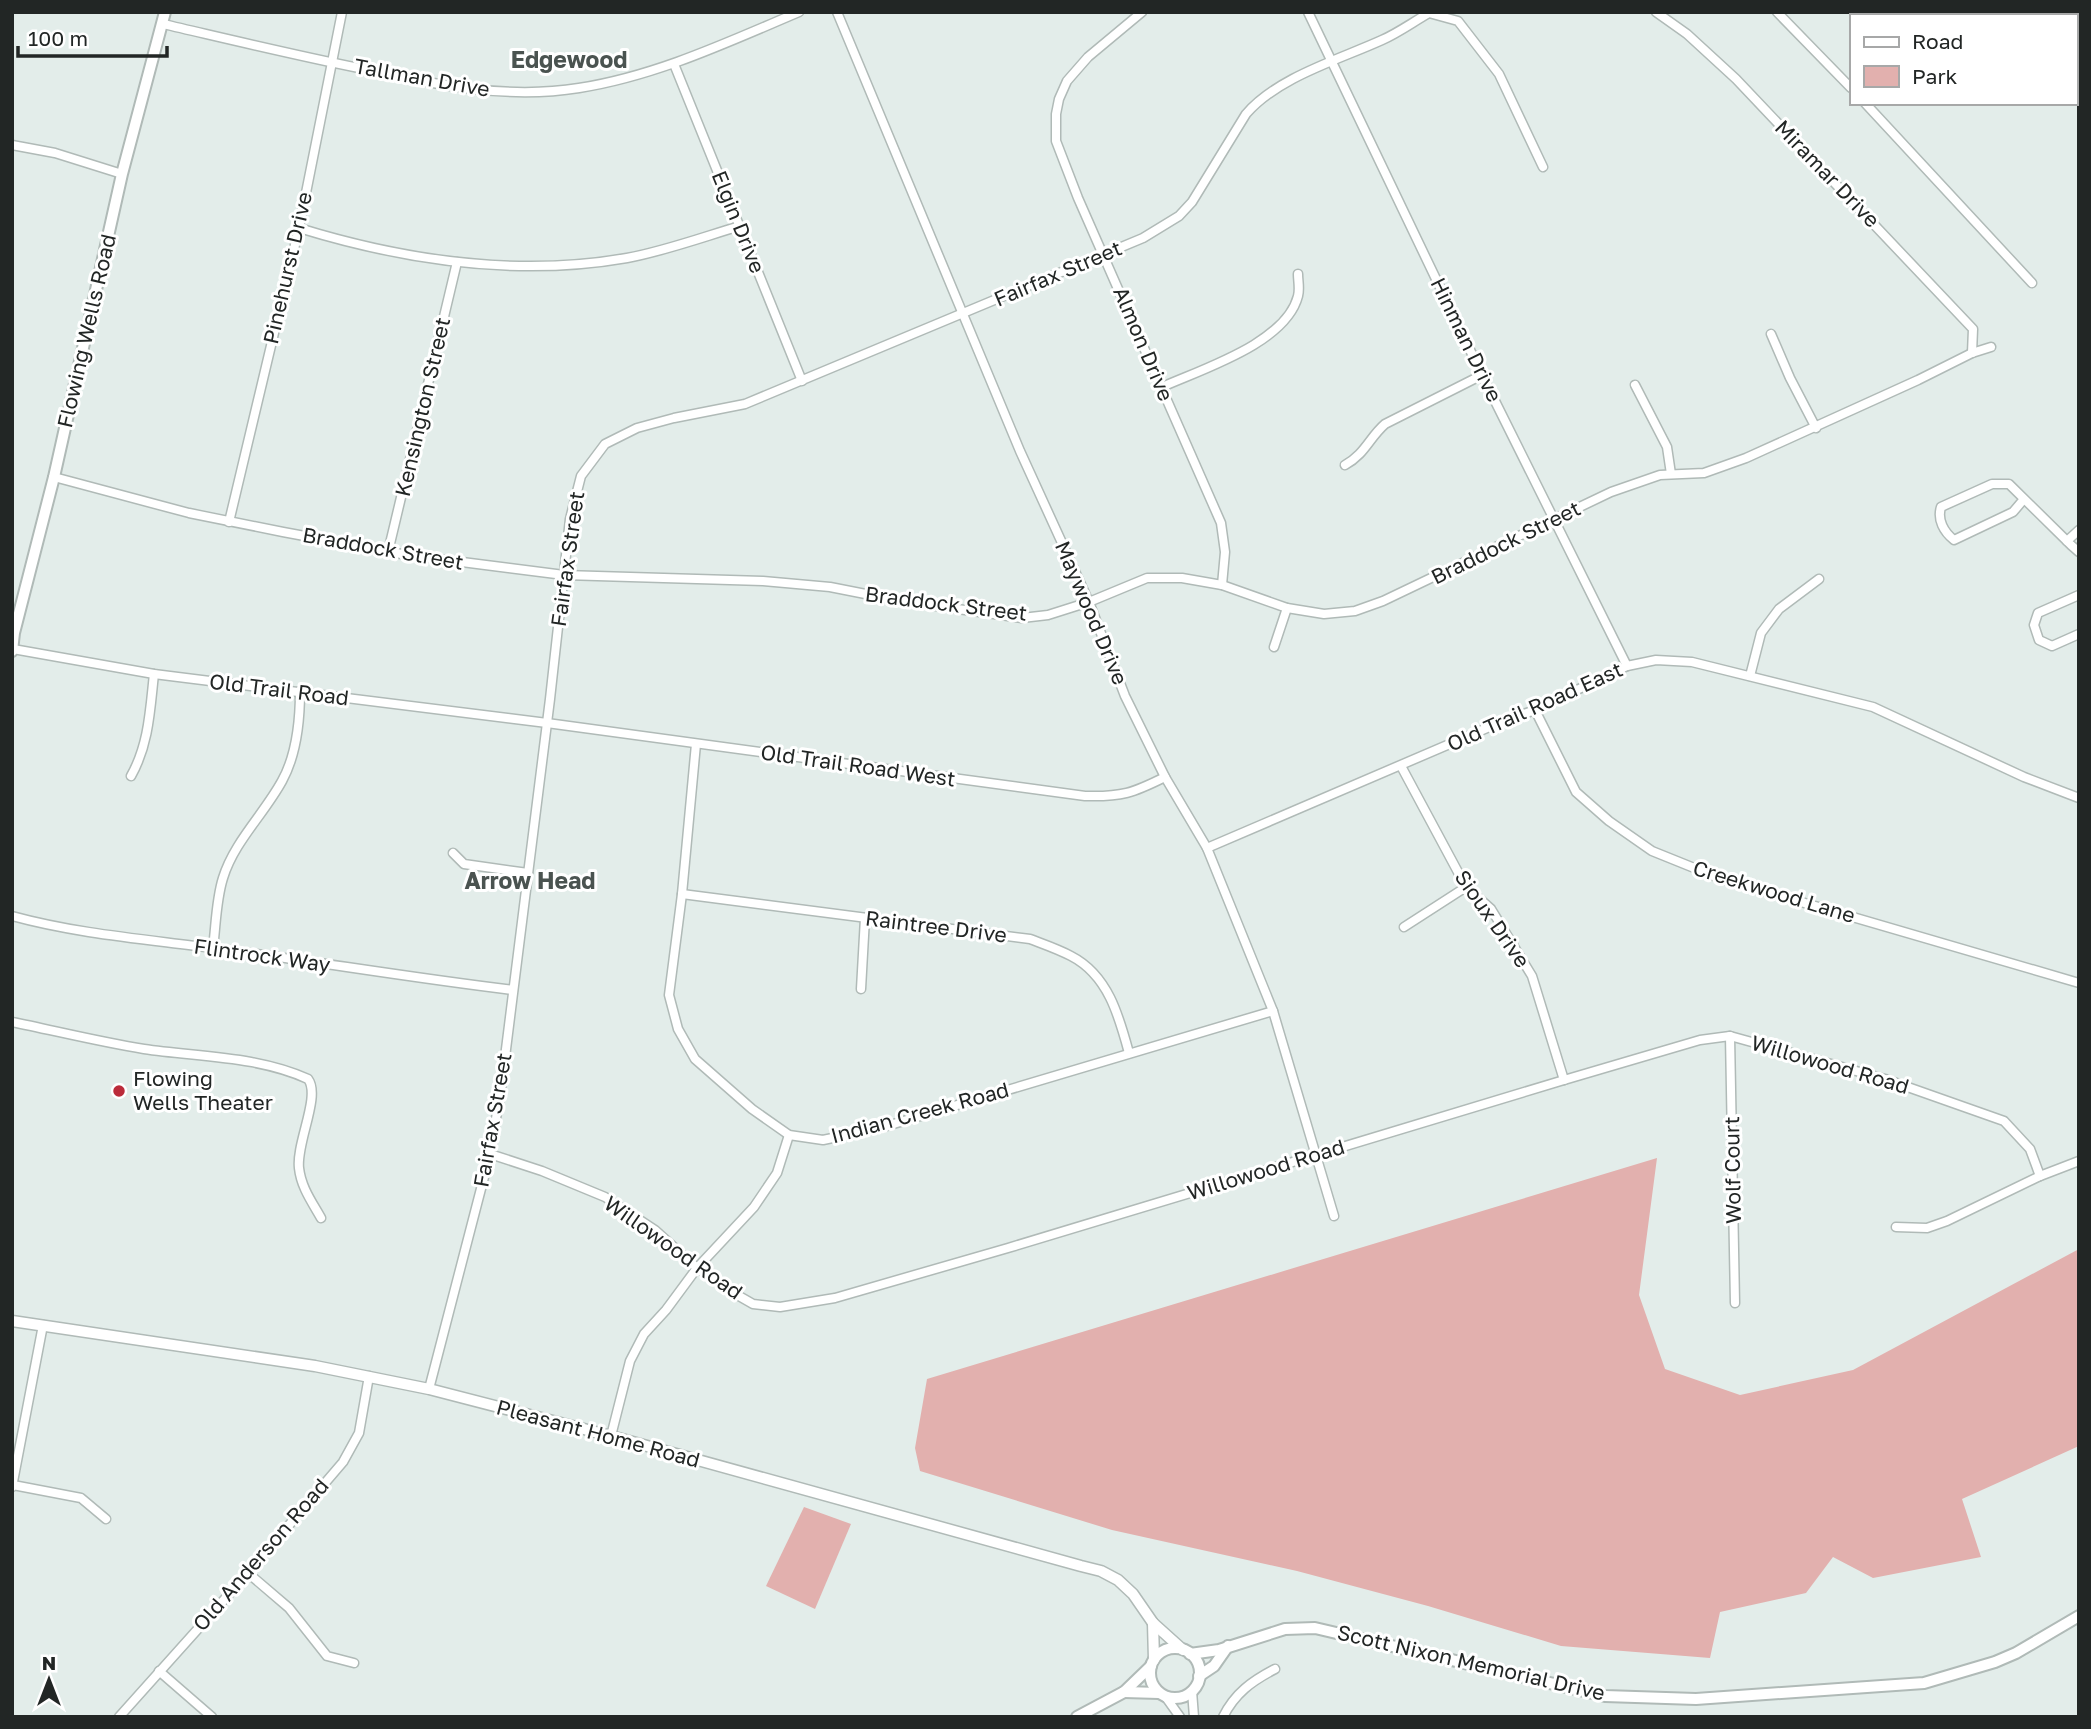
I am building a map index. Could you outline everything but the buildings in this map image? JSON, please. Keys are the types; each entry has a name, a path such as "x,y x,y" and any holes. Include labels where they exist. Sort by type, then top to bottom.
{"main road":[{"name":"Flowing Wells Road","path":"12,650 122,174 164,18"},
{"name":"Scott Nixon Memorial Drive","path":"1186,1652 1228,1646 1285,1629 1315,1628 1605,1696 1696,1699 1924,1683 1996,1662 2079,1616"},
{"path":"1124,1692 1162,1694 1177,1698 1192,1691 1199,1676 1214,1666 1228,1646"},
{"path":"1077,1717 1124,1692 1166,1650 1186,1652 1196,1660 1199,1676"},
{"path":"1152,1663 1152,1683 1162,1694"}],"street":[{"name":"Pinehurst Drive","path":"229,522 299,228 342,12"},
{"name":"Tallman Drive","path":"164,18 330,62 444,86 498,92 547,92 614,82 674,64 799,12"},
{"name":"Maywood Drive","path":"837,12 1020,451 1089,602 1125,696 1165,777 1207,848 1273,1011 1334,1216"},
{"name":"Almon Drive","path":"1142,12 1079,66 1064,87 1056,114 1059,153 1221,523 1226,552 1222,585"},
{"name":"Hinman Drive","path":"1308,12 1482,375 1627,666"},
{"name":"Miramar Drive","path":"1656,12 1687,34 1736,79 1973,329 1972,353"},
{"path":"1777,12 1850,87"},
{"name":"Fairfax Street","path":"429,1389 490,1154 547,723 570,519 581,476 605,444 637,428 745,404 1143,239 1179,216 1201,190 1254,104 1276,88 1385,39 1429,13 1458,21 1499,74 1543,167"},
{"name":"Elgin Drive","path":"674,64 802,381"},
{"path":"1868,105 2032,283"},
{"path":"12,145 55,153 122,174"},
{"path":"299,228 349,244 457,262 547,265 627,258 740,226"},
{"name":"Kensington Street","path":"388,552 457,262"},
{"path":"1162,387 1248,348 1277,328 1299,294 1298,274"},
{"path":"1771,334 1816,428"},
{"name":"Braddock Street","path":"54,477 229,522 388,552 564,575 777,582 830,587 901,601 1022,618 1048,615 1089,602 1146,578 1182,578 1222,585 1287,608 1324,614 1355,611 1383,601 1611,492 1649,478 1704,472 1746,458 1816,428 1972,353 1990,348"},
{"path":"1345,465 1359,458 1377,431 1385,424 1482,375"},
{"path":"1635,385 1667,447 1671,474"},
{"path":"2024,499 2014,512 1954,540 1946,533 1939,515 1941,507 1992,484 2008,484 2024,499 2067,541 2079,552"},
{"path":"2067,541 2079,530"},
{"path":"1750,676 1762,633 1779,609 1819,579"},
{"path":"2079,595 2038,613 2034,625 2039,640 2052,646 2079,634"},
{"path":"1274,648 1287,608"},
{"name":"Old Trail Road","path":"12,650 155,674 547,723"},
{"name":"Old Trail Road East","path":"1207,848 1501,722 1535,710 1627,666 1656,660 1692,662 1873,707 2079,799"},
{"path":"131,776 142,757 147,736 155,674"},
{"path":"213,948 223,877 254,820 281,783 289,767 300,721 300,691"},
{"name":"Creekwood Lane","path":"1535,710 1576,792 1609,821 1652,851 1719,878 2079,983"},
{"name":"Old Trail Road West","path":"547,723 1085,796 1116,797 1137,791 1165,777"},
{"name":"Indian Creek Road","path":"696,744 670,995 678,1029 695,1059 752,1109 789,1135 823,1140 880,1128 1273,1011"},
{"name":"Sioux Drive","path":"1401,766 1466,887 1491,909 1532,976 1564,1080"},
{"path":"453,853 464,864 528,873"},
{"path":"1404,927 1466,887"},
{"name":"Raintree Drive","path":"682,894 1030,939 1073,957 1101,981 1118,1014 1129,1053"},
{"name":"Flintrock Way","path":"12,916 95,934 513,990"},
{"path":"861,989 866,918"},
{"path":"12,1022 142,1049 269,1067 308,1079 313,1091 298,1150 299,1171 304,1189 321,1218"},
{"name":"Willowood Road","path":"490,1154 542,1171 605,1197 655,1230 697,1268 753,1304 780,1307 835,1298 1700,1040 1730,1036 1885,1079 2004,1121 2030,1149 2040,1176"},
{"name":"Wolf Court","path":"1730,1036 1735,1303"},
{"path":"611,1436 630,1361 645,1334 697,1268 754,1207 777,1173 789,1135"},
{"path":"1896,1227 1927,1228 1947,1221 2040,1176 2079,1161"},
{"name":"Pleasant Home Road","path":"12,1321 369,1376 429,1389 611,1436 1101,1572 1118,1580 1133,1594 1153,1623 1186,1652"},
{"path":"43,1325 13,1486 81,1498 106,1519"},
{"name":"Old Anderson Road","path":"119,1717 343,1462 359,1433 369,1376"},
{"path":"248,1573 289,1608 327,1656 354,1663"},
{"path":"1152,1663 1153,1623"},
{"path":"1223,1717 1234,1697 1275,1670"},
{"path":"159,1671 212,1717"},
{"path":"1192,1691 1194,1717"},
{"path":"1162,1694 1180,1717"}],"green space":[{"path":"1657,1158 1639,1295 1665,1369 1740,1395 1853,1370 2079,1249 2079,1446 1962,1499 1981,1557 1873,1578 1833,1557 1806,1593 1720,1612 1710,1658 1561,1646 1428,1606 1297,1571 1112,1530 920,1471 915,1448 927,1379"},
{"path":"804,1507 851,1524 815,1609 766,1586"}],"place":[{"name":"Flowing Wells Theater","path":"119,1091"}],"district":[{"name":"Edgewood","path":"569,60"},
{"name":"Arrow Head","path":"530,881"}]}
